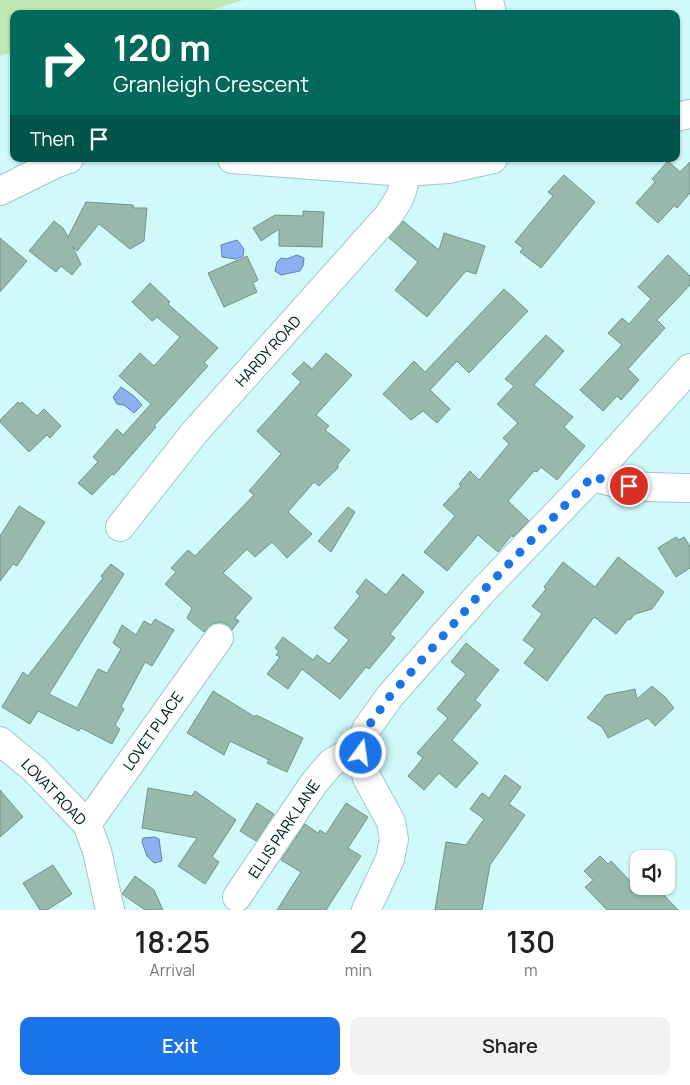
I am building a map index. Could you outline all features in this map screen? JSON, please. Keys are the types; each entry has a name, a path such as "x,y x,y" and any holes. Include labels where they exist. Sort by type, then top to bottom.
{"street":[{"path":"0,191 60,162"},
{"path":"272,162 405,172 448,168 478,162"},
{"name":"HARDY ROAD","path":"120,527 194,433 387,217 401,195 405,172"},
{"path":"366,910 390,859 394,839 391,822 367,778 361,753 362,740 367,728 390,696 480,594 593,476 690,368"},
{"path":"593,476 611,483 629,486 690,488"},
{"name":"LOVET PLACE","path":"87,824 219,638"},
{"name":"LOVAT ROAD","path":"0,741 34,768 87,824 97,850 110,910"},
{"name":"ELLIS PARK LANE","path":"237,897 314,783 331,763 350,754 361,753"}],"green space":[{"path":"0,0 243,0 211,10 10,10 10,53 0,56"}],"water":[{"path":"237,240 244,249 243,256 236,259 222,257 221,245"},
{"path":"297,255 304,258 300,271 281,275 275,271 277,262 281,258 287,259"},
{"path":"121,387 134,396 142,405 134,413 124,405 117,404 113,397"},
{"path":"155,837 159,839 162,861 154,863 147,856 142,842 143,838"}],"building":[{"path":"667,162 680,172 690,162 690,193 677,208 674,206 658,223 636,203 655,182 652,179"},
{"path":"564,175 595,202 541,268 520,252 523,248 515,242 553,196 548,192"},
{"path":"86,202 133,205 134,208 147,208 144,241 130,249 99,224 77,251 72,246 81,264 72,275 61,266 56,272 29,251 54,221 63,228 68,237"},
{"path":"303,211 324,212 322,247 279,246 279,229 261,241 253,228 275,215 303,216"},
{"path":"403,221 439,250 444,233 485,246 476,274 466,271 427,317 395,290 418,262 389,238"},
{"path":"0,238 27,261 0,292"},
{"path":"668,255 690,276 690,285 657,320 665,328 628,369 639,380 621,400 617,396 603,411 580,390 622,345 608,333 622,318 629,324 651,299 638,287"},
{"path":"247,256 258,280 253,283 257,292 224,307 208,273"},
{"path":"150,283 170,302 168,304 218,348 204,363 208,366 154,426 156,427 114,475 112,474 92,495 78,483 98,462 93,457 117,429 123,435 151,404 119,376 140,353 154,366 180,337 157,317 152,321 132,302"},
{"path":"504,289 528,311 469,373 457,361 430,390 450,409 437,423 423,411 411,420 383,394 414,361 425,372"},
{"path":"546,335 564,351 534,385 573,417 564,427 585,446 557,480 541,467 537,472 534,471 508,501 529,521 513,537 512,535 498,552 478,535 447,571 424,552 455,516 443,505 461,486 459,484 470,471 479,480 509,444 503,438 518,423 497,404 514,386 505,379"},
{"path":"326,353 352,375 316,415 329,426 325,430 350,450 338,464 338,468 319,486 314,482 288,512 312,534 287,558 272,542 255,557 247,549 223,573 252,598 235,618 239,621 232,630 228,625 220,622 212,624 204,632 187,618 192,608 165,584 176,572 171,568 188,550 195,556 254,495 249,491 281,454 257,431 301,382 292,374 304,362 312,369"},
{"path":"18,402 19,404 22,402 37,416 44,409 61,426 50,438 47,435 29,452 0,422"},
{"path":"19,506 45,522 17,566 13,564 0,581 0,536"},
{"path":"348,507 355,512 331,552 318,541"},
{"path":"676,537 679,540 684,537 690,546 690,568 676,577 658,548"},
{"path":"618,557 664,592 652,609 635,614 630,620 628,619 616,634 594,617 547,681 524,663 535,649 523,640 542,614 532,606 546,589 544,587 563,562 595,587"},
{"path":"111,564 124,574 49,694 77,708 98,669 107,673 121,649 113,643 122,625 136,635 144,621 151,625 155,619 174,630 152,666 145,662 121,707 124,709 115,725 120,729 112,744 81,728 79,731 38,711 30,724 2,707 23,672 28,676 103,578 101,576"},
{"path":"403,574 424,592 390,634 395,638 369,669 366,667 340,699 302,669 288,689 267,674 280,657 276,655 279,651 275,648 283,637 313,660 317,655 329,664 349,640 334,628 360,596 356,592 366,579 386,595"},
{"path":"466,643 499,670 475,700 481,705 452,740 478,763 456,788 439,773 424,790 408,776 423,758 417,753 448,718 437,709 466,674 451,662"},
{"path":"652,686 674,708 655,726 648,718 608,738 602,727 587,718 606,695 635,689 637,699"},
{"path":"213,691 255,717 256,715 303,738 287,772 267,763 269,760 230,741 224,755 187,733"},
{"path":"505,775 521,787 509,804 525,815 490,865 482,910 435,910 446,842 466,845 484,819 470,809 482,793 489,798"},
{"path":"148,788 192,796 195,791 236,820 212,857 219,862 205,884 178,866 197,838 142,828"},
{"path":"0,790 23,817 0,837"},
{"path":"257,803 274,814 256,841 240,831"},
{"path":"346,803 368,817 348,848 361,856 326,910 277,910 301,872 281,860 305,824 318,833 320,830 326,834"},
{"path":"600,856 608,864 611,861 630,881 630,895 664,895 678,910 607,910 585,887 593,880 584,871"},
{"path":"53,865 72,894 47,910 40,910 23,883"},
{"path":"135,876 154,890 163,910 145,910 122,894"}],"route":[{"path":"361,753 362,740 367,728 390,696 480,594 593,476 611,483 629,486"}]}
